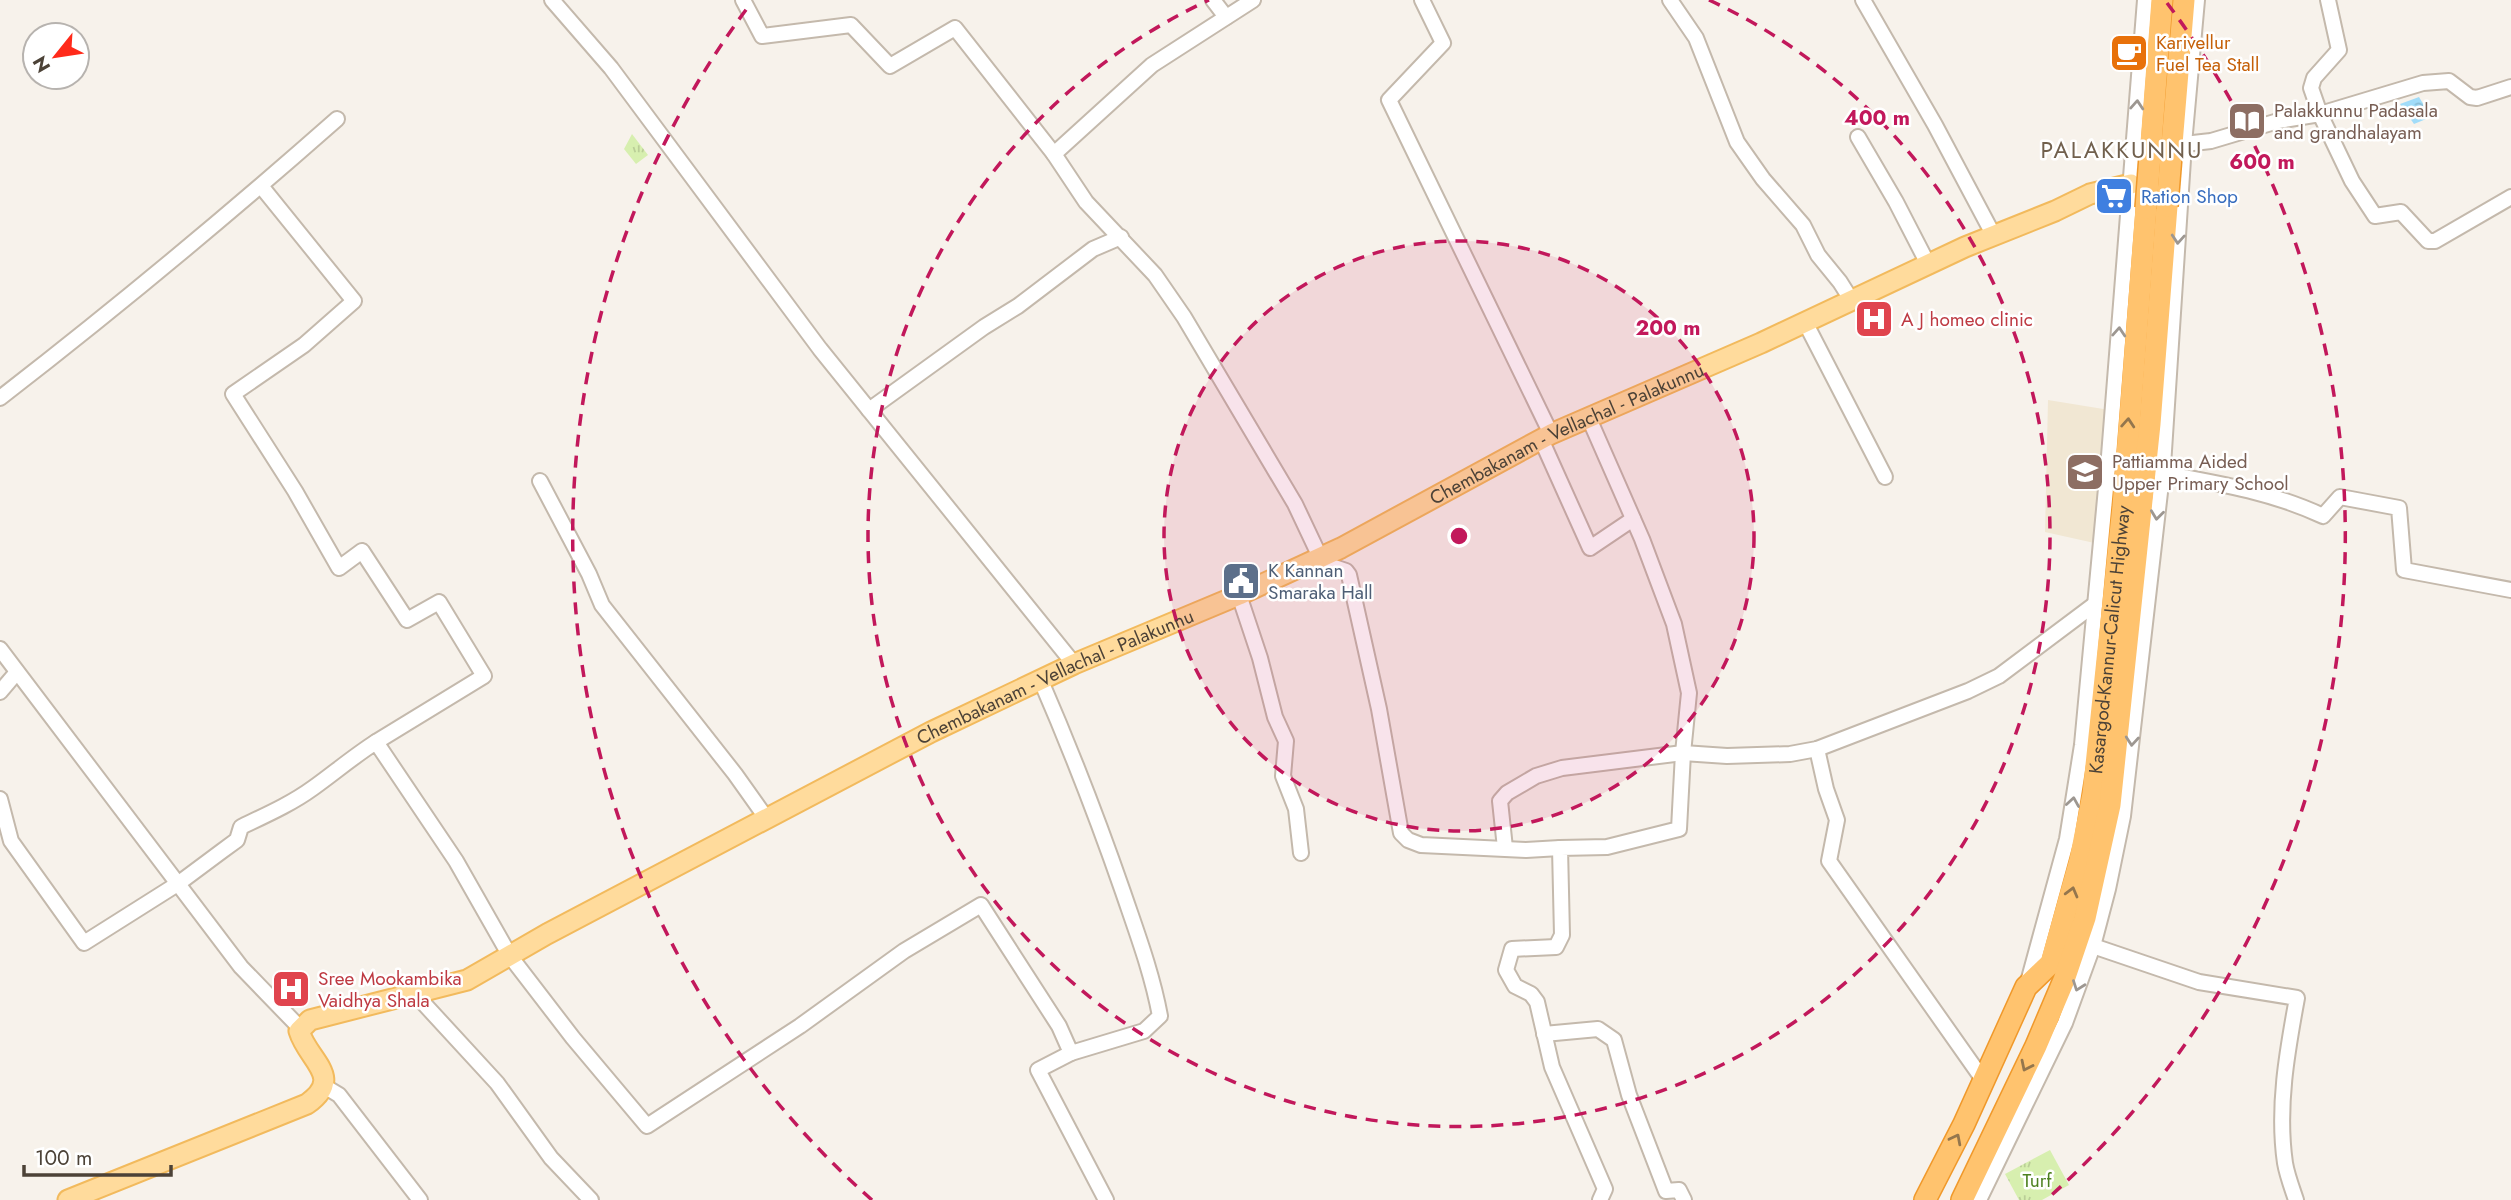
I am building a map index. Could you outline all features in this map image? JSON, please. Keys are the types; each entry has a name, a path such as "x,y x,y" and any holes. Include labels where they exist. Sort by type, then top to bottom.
{"highway":[{"name":"Kasargod-Kannur-Calicut Highway","path":"1962,1200 2064,981 2085,918 2107,818 2130,623 2157,207 2150,156 2162,0"},
{"name":"Kasargod-Kannur-Calicut Highway","path":"1925,1200 2026,987 2051,963 2080,860 2093,794 2157,207 2178,150 2184,0"}],"main road":[{"name":"Chembakanam - Vellachal - Palakunnu","path":"300,1028 310,1020 326,1015 416,995 467,980 685,860 930,732 1074,664 1240,595 1366,536 1588,416 2090,194 2131,184"},
{"path":"68,1200 307,1104 319,1096 324,1086 324,1074 301,1037 300,1028"}],"street":[{"path":"552,0 611,68 820,349 1074,664"},
{"path":"743,0 762,36 851,25 890,66 955,28 1054,154 1086,202 1155,275 1184,317 1295,504 1320,557 1328,565 1346,571 1349,575 1379,709 1401,834 1408,840 1421,845 1505,848 1607,847 1679,829 1682,753 1689,692 1674,624 1633,519 1588,416"},
{"path":"1213,0 1226,17"},
{"path":"1054,154 1152,65 1253,0"},
{"path":"1422,0 1443,43 1389,100 1546,437 1590,548 1633,519"},
{"path":"1670,0 1696,38 1737,142 1763,179 1803,225 1818,255 1852,301"},
{"path":"1863,0 1935,125 1994,236"},
{"path":"2026,987 2067,839 2082,745 2145,0"},
{"path":"1979,1200 2065,1023 2093,946 2123,816 2162,473 2178,150 2197,0"},
{"path":"2328,0 2339,50 2314,78 2311,88 2351,181 2375,216 2401,212 2428,241 2435,242 2511,197"},
{"path":"2178,150 2278,121 2320,114 2423,83 2449,81 2470,97 2477,98 2511,87"},
{"path":"0,398 106,316 337,119"},
{"path":"1858,137 1929,266"},
{"path":"0,799 11,841 84,943 179,883 237,840 241,827 314,787 376,743 484,676 439,602 407,620 362,551 339,568 295,491 233,394 304,345 354,301 261,186"},
{"path":"869,410 984,327 1018,306 1093,248 1121,237"},
{"path":"1805,322 1885,477"},
{"path":"2162,473 2222,484 2293,502 2323,516 2340,497 2399,508 2404,570 2511,590"},
{"path":"540,481 603,605 735,774 766,819"},
{"path":"1240,595 1275,717 1286,741 1283,776 1296,809 1301,853"},
{"path":"1505,848 1500,801 1507,793 1536,776 1562,768 1682,753 1727,756 1790,754 1817,750 1998,677 2095,604"},
{"path":"0,649 241,967 300,1028"},
{"path":"0,692 17,672"},
{"path":"1041,681 1077,764 1111,859 1154,985 1160,1016 1144,1031 1071,1053 1038,1070 1106,1200"},
{"path":"376,743 456,861 510,956 573,1038 647,1126 800,1026 904,951 981,905 1059,1026 1071,1053"},
{"path":"1817,750 1837,820 1829,861 1984,1080"},
{"path":"1560,848 1562,934 1556,947 1512,949 1506,970 1515,986 1531,994 1537,1002 1552,1068 1605,1189 1600,1200"},
{"path":"2093,946 2200,982 2297,998 2283,1089 2286,1164 2296,1200"},
{"path":"416,995 497,1083 551,1158 591,1200"},
{"path":"1544,1034 1598,1029 1614,1040 1629,1095 1666,1191 1679,1190 1684,1200"},
{"path":"324,1086 339,1095 420,1200"}],"shaded area":[{"name":"Pattiamma Aided Upper Primary School","path":"2048,400 2128,413 2117,548 2045,532"}],"green space":[{"path":"632,134 648,155 636,164 624,149"},
{"name":"Turf","path":"2050,1150 2069,1185 2042,1200 2019,1200 2005,1174"}],"water":[{"path":"2419,97 2431,117 2414,124 2400,104"}],"place":[{"name":"Karivellur Fuel Tea Stall","path":"2129,53"},
{"name":"Palakkunnu Padasala and grandhalayam","path":"2247,121"},
{"name":"Ration Shop","path":"2114,196"},
{"name":"A J homeo clinic","path":"1874,319"},
{"name":"Pattiamma Aided Upper Primary School","path":"2085,472"},
{"name":"K Kannan Smaraka Hall","path":"1241,581"},
{"name":"Sree Mookambika Vaidhya Shala","path":"291,989"}],"district":[{"name":"PALAKKUNNU","path":"2122,150"}]}
